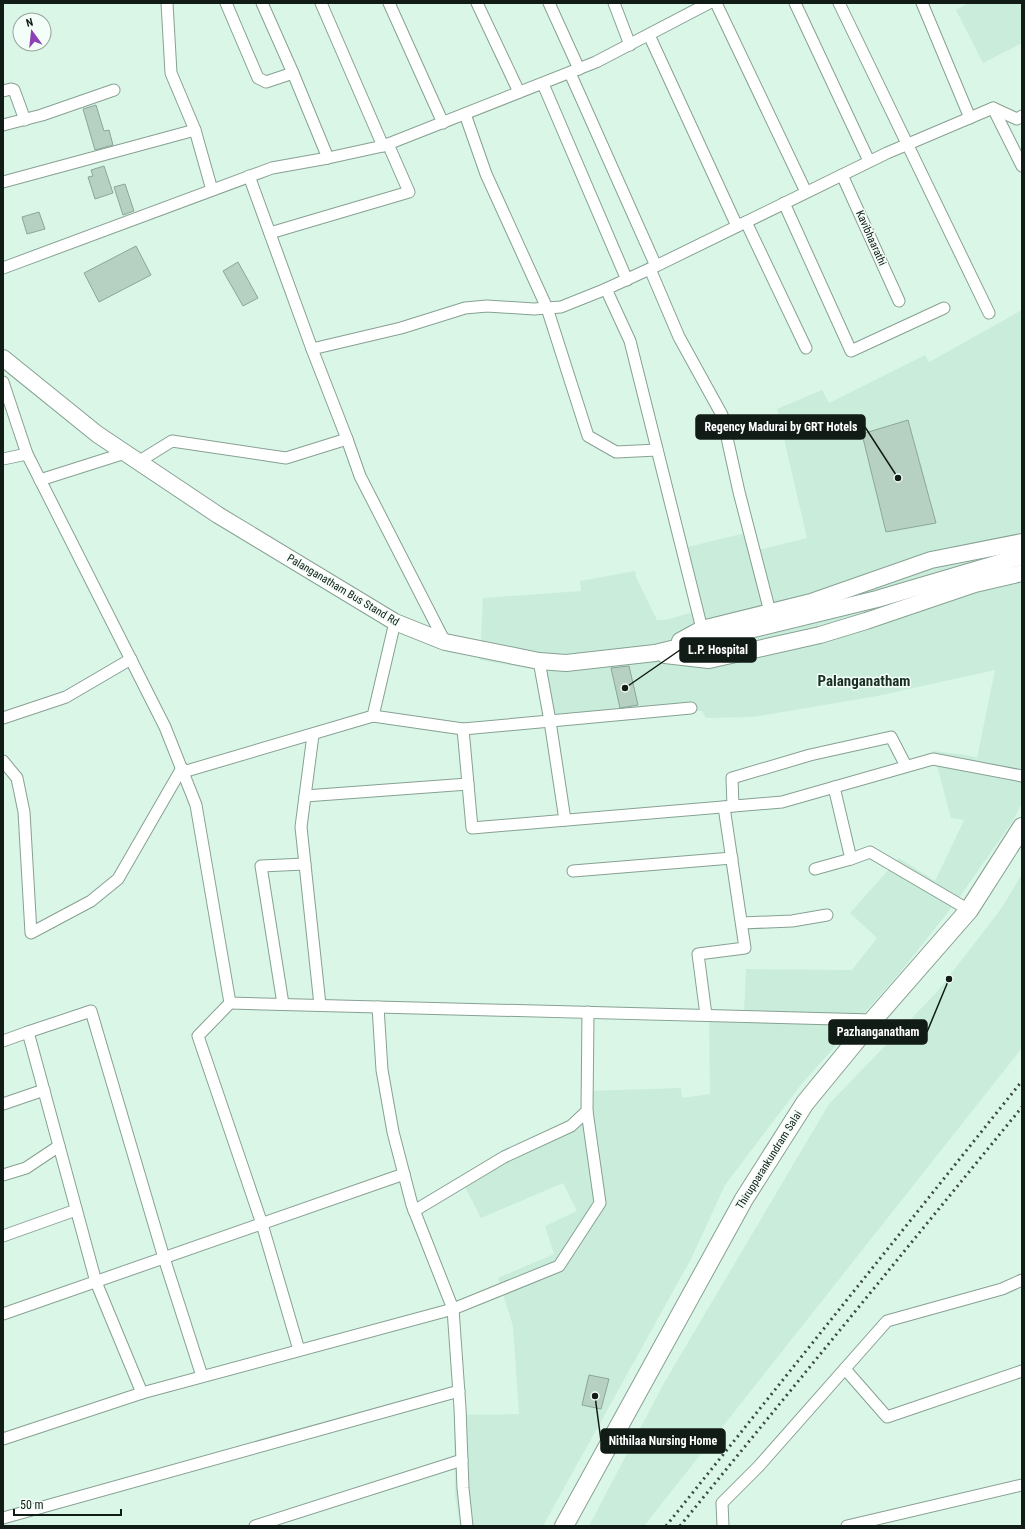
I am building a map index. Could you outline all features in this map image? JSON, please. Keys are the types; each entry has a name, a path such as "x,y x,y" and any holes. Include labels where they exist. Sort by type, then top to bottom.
{"main road":[{"name":"Thirupparankundram Salai","path":"564,1526 744,1199 805,1103 873,1020 969,910 1022,827"}],"street":[{"path":"167,3 171,73 195,130 212,190"},
{"path":"226,3 258,78 266,82 293,73"},
{"path":"262,3 328,158"},
{"path":"270,233 409,192 385,145 321,3"},
{"path":"389,3 443,122"},
{"path":"477,3 520,92"},
{"path":"549,3 574,71 679,337 722,415 739,492 770,612"},
{"path":"614,3 630,45"},
{"path":"3,268 272,168 328,158 385,145 596,62 649,35 693,7 709,3"},
{"path":"716,3 806,192"},
{"path":"795,3 869,162"},
{"path":"840,3 989,313"},
{"path":"922,3 970,118"},
{"path":"649,35 742,224 806,348"},
{"path":"542,84 627,280"},
{"path":"3,91 11,89 14,90 25,120"},
{"path":"3,125 42,115 114,90"},
{"path":"993,108 1022,166"},
{"path":"312,349 401,328 465,308 487,306 534,309 561,307 627,280 869,162 993,108 1017,119 1022,116"},
{"path":"465,114 486,174 547,308 588,436 616,452 657,450"},
{"path":"3,182 195,130"},
{"name":"Kavibhaarathi","path":"842,175 899,301"},
{"path":"249,176 360,476 445,642"},
{"path":"784,203 851,351 944,308"},
{"path":"606,289 630,341 702,629"},
{"name":"Palanganatham Bus Stand Rd","path":"3,358 97,434 132,458 218,515 395,622 445,642 539,661 566,663 655,653 877,599 1022,557"},
{"path":"3,382 27,454 165,727 196,805 230,1003"},
{"path":"40,480 132,458 172,441 286,458 347,439"},
{"path":"3,459 27,454"},
{"path":"655,653 702,629 812,602 931,560 1022,542"},
{"path":"655,653 709,660 820,635 975,584 1022,573"},
{"path":"373,716 395,622"},
{"path":"3,718 66,697 131,659"},
{"path":"539,661 550,721 564,820"},
{"path":"3,761 17,778 24,812 32,932 91,901 118,879 182,770 313,735 373,716 463,729 691,708"},
{"path":"463,729 472,828 782,802 934,759 1022,776"},
{"path":"313,735 301,827 320,1005"},
{"path":"706,1015 698,954 745,948 732,858 728,806 732,778 818,753 891,737 906,766"},
{"path":"305,796 468,784"},
{"path":"834,787 851,859"},
{"path":"815,869 870,852 969,910"},
{"path":"573,871 732,858"},
{"path":"283,1004 262,866 305,864"},
{"path":"742,922 792,921 827,915"},
{"path":"299,1350 262,1224 198,1036 230,1003 873,1020"},
{"path":"378,1007 382,1070 393,1132 414,1211 454,1309 463,1488 467,1526"},
{"path":"3,1041 91,1011 164,1258 202,1376"},
{"path":"3,1439 142,1393 454,1309 559,1266 600,1203 587,1111 588,1012"},
{"path":"28,1032 96,1282 142,1393"},
{"path":"3,1104 44,1090"},
{"path":"414,1211 504,1157 571,1126 587,1111"},
{"path":"3,1175 26,1168 59,1146"},
{"path":"3,1314 404,1174"},
{"path":"3,1236 76,1210"},
{"path":"722,1526 722,1503 758,1467 887,1321 1002,1290 1022,1280"},
{"path":"845,1369 887,1417 1022,1371"},
{"path":"3,1518 459,1392"},
{"path":"255,1526 462,1460"},
{"path":"847,1526 1022,1485"}],"shaded area":[{"path":"969,3 1022,3 1022,43 983,63 956,10"},
{"path":"1022,310 1022,803 1012,822 956,902 897,976 800,1086 725,1185 691,1259 543,1526 460,1526 455,1495 454,1415 519,1414 513,1326 498,1278 554,1254 545,1226 577,1211 563,1183 481,1218 462,1181 584,1116 585,1091 681,1088 682,1098 710,1094 709,1014 744,1014 746,969 852,970 877,938 850,913 899,858 935,881 964,820 951,818 933,751 966,755 977,758 995,670 877,696 753,717 706,718 702,711 657,712 542,719 539,670 480,660 483,598 581,591 580,581 635,571 636,577 657,620 666,620 693,612 680,549 749,532 754,551 807,538 777,409 822,390 829,403 925,355 929,362"},
{"path":"1022,874 1022,1048 644,1526 589,1526 664,1383 829,1104 936,993 1001,909"}],"building":[{"path":"96,105 104,131 109,130 113,145 95,150 83,109"},
{"path":"104,166 113,193 95,199 88,177 93,176 91,170"},
{"path":"125,184 134,211 123,215 114,187"},
{"path":"39,212 45,229 27,234 22,217"},
{"path":"136,246 151,275 99,302 84,273"},
{"path":"238,262 258,298 243,306 223,271"},
{"path":"908,420 936,523 886,532 862,434"},
{"path":"629,666 638,705 620,708 611,668"},
{"path":"589,1375 609,1379 601,1409 582,1405"}],"railway":[{"path":"666,1526 1022,1081"},
{"path":"680,1526 1022,1107"}],"place":[{"name":"Regency Madurai by GRT Hotels","path":"898,478"},
{"name":"L.P. Hospital","path":"625,688"},
{"name":"Pazhanganatham","path":"949,979"},
{"name":"Nithilaa Nursing Home","path":"595,1396"}],"district":[{"name":"Palanganatham","path":"864,681"}]}
